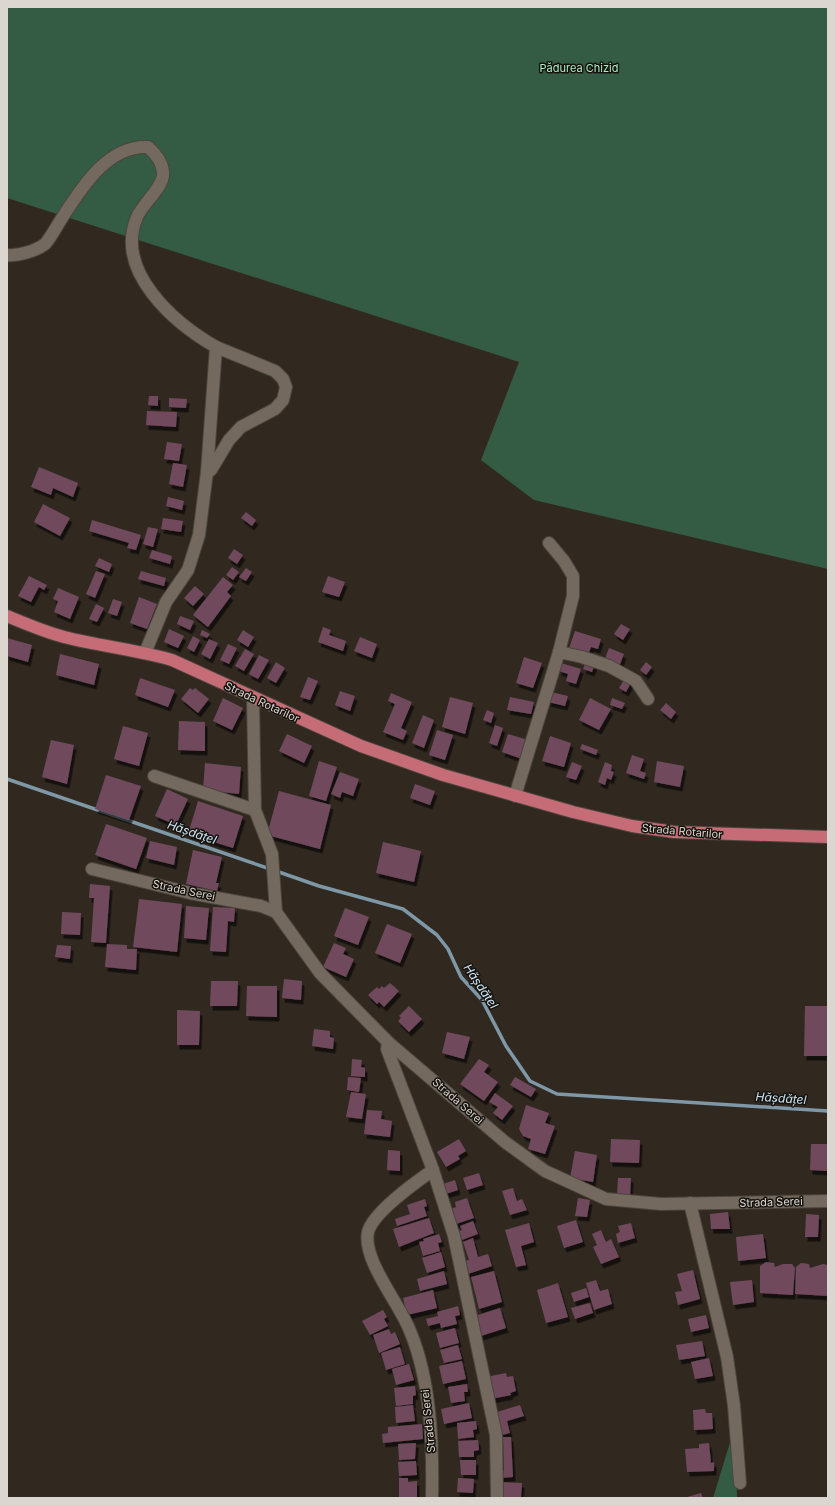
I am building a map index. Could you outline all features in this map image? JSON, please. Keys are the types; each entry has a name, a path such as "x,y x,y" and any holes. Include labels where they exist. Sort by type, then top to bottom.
{"main road":[{"name":"Strada Rotarilor","path":"7,616 64,637 145,653 189,667 253,698 361,746 443,775 515,796 605,820 655,830 693,833 828,837"}],"street":[{"path":"7,255 14,255 29,251 43,245 53,235 74,200 100,167 115,155 127,149 148,147 155,152 159,158 163,176 156,189 137,216 131,246 136,265 148,286 172,316 193,334 216,347 275,371 283,379 286,387 283,400 274,409 241,427 229,440 211,470 207,472"},
{"path":"145,653 166,602 188,570 202,516 207,472 216,347"},
{"path":"515,796 559,652 574,596 573,576 564,561 549,543"},
{"path":"559,652 582,657 609,666 636,680 648,699"},
{"path":"253,698 255,810 272,854 276,912"},
{"path":"154,776 255,810"},
{"name":"Strada Serei","path":"92,869 190,892 261,906 276,912 320,973 388,1042 416,1064 505,1142 545,1171 574,1186 606,1199 661,1204 828,1201"},
{"path":"388,1042 387,1049 433,1170 460,1258 496,1435 497,1498"},
{"path":"396,1073 416,1064"},
{"name":"Strada Serei","path":"432,1498 433,1466 429,1415 420,1358 403,1313 375,1267 368,1245 368,1232 381,1213 412,1184 433,1170"},
{"path":"690,1203 727,1357 734,1406 740,1483"}],"green space":[{"name":"Pădurea Chizid","path":"7,7 828,7 828,569 534,500 481,460 519,362 7,198"},
{"path":"736,1423 737,1498 713,1498"}],"building":[{"path":"149,396 158,396 158,406 148,405"},
{"path":"169,398 187,399 186,408 169,407"},
{"path":"147,411 177,412 176,427 146,425"},
{"path":"167,442 182,444 179,461 164,459"},
{"path":"173,463 187,465 183,487 169,484"},
{"path":"39,467 78,483 73,497 53,488 51,495 31,487"},
{"path":"168,497 184,501 182,510 166,506"},
{"path":"43,504 70,518 60,536 34,522"},
{"path":"246,512 256,520 252,526 241,518"},
{"path":"163,518 183,521 181,532 161,529"},
{"path":"92,520 141,535 136,550 127,548 129,543 89,531"},
{"path":"148,527 158,529 153,547 143,544"},
{"path":"234,549 243,555 237,564 228,558"},
{"path":"152,550 172,556 170,564 149,558"},
{"path":"99,558 112,564 109,572 95,566"},
{"path":"232,567 239,572 233,580 226,575"},
{"path":"246,568 252,572 246,581 239,577"},
{"path":"96,571 105,574 95,598 86,594"},
{"path":"141,571 166,578 164,586 138,579"},
{"path":"29,576 47,585 44,590 39,587 31,602 18,596"},
{"path":"328,576 345,582 339,597 322,592"},
{"path":"223,577 233,585 227,592 231,596 208,627 193,615"},
{"path":"195,586 204,594 193,606 184,598"},
{"path":"58,588 79,597 70,619 54,612 58,601 53,599"},
{"path":"139,597 157,604 147,629 130,623"},
{"path":"113,599 122,602 117,616 108,613"},
{"path":"96,604 104,608 97,622 89,619"},
{"path":"180,616 194,621 190,630 177,624"},
{"path":"621,624 630,629 623,640 614,634"},
{"path":"323,627 331,630 329,635 346,641 343,651 318,642"},
{"path":"169,629 184,636 178,648 164,642"},
{"path":"202,630 210,634 207,638 200,635"},
{"path":"243,630 254,637 248,647 237,640"},
{"path":"575,631 601,639 598,649 591,647 588,655 569,648"},
{"path":"193,636 200,640 194,652 187,648"},
{"path":"360,637 377,644 372,658 354,651"},
{"path":"7,638 32,645 28,662 7,656"},
{"path":"209,639 218,643 210,659 201,654"},
{"path":"228,644 237,648 229,664 220,660"},
{"path":"609,648 624,654 619,667 604,661"},
{"path":"245,649 254,654 244,671 235,666"},
{"path":"60,654 99,664 94,685 56,675"},
{"path":"259,655 269,660 258,679 249,674"},
{"path":"524,657 542,663 533,688 516,683"},
{"path":"586,661 595,664 592,672 583,669"},
{"path":"276,662 285,668 276,683 267,678"},
{"path":"646,662 652,667 646,675 640,670"},
{"path":"561,663 581,669 576,684 566,681 568,674 559,671"},
{"path":"308,677 318,681 310,700 300,697"},
{"path":"140,678 175,690 168,707 135,695"},
{"path":"625,678 632,681 626,692 619,688"},
{"path":"190,688 193,690 195,688 209,699 198,713 181,699"},
{"path":"340,691 355,696 350,711 335,705"},
{"path":"551,692 568,696 565,706 548,702"},
{"path":"391,693 412,702 401,728 407,731 403,740 383,732 395,704 388,701"},
{"path":"450,697 473,703 465,734 442,727"},
{"path":"510,697 534,702 531,714 507,710"},
{"path":"223,698 243,708 232,730 213,721"},
{"path":"590,698 611,709 599,730 579,720"},
{"path":"612,698 625,703 622,709 610,705"},
{"path":"666,703 676,712 671,719 660,710"},
{"path":"487,710 494,713 491,723 483,720"},
{"path":"423,715 434,720 424,748 412,743"},
{"path":"179,721 205,722 205,751 178,750"},
{"path":"495,725 503,728 497,746 489,743"},
{"path":"123,726 148,733 139,766 114,759"},
{"path":"437,730 453,735 445,760 429,755"},
{"path":"287,734 312,746 304,763 279,751"},
{"path":"508,734 528,740 522,759 502,752"},
{"path":"550,736 571,743 564,767 542,761"},
{"path":"51,740 74,745 67,784 42,777"},
{"path":"582,744 598,750 596,755 580,749"},
{"path":"632,755 644,759 640,771 646,773 644,779 626,773"},
{"path":"319,761 337,767 326,801 309,796"},
{"path":"657,761 684,766 680,787 654,782"},
{"path":"572,762 582,766 576,780 566,777"},
{"path":"605,762 612,765 611,771 614,772 611,780 607,778 605,785 598,782"},
{"path":"205,763 241,767 239,794 203,790"},
{"path":"340,772 359,779 353,796 342,792 340,798 331,794"},
{"path":"106,775 141,786 129,820 95,809"},
{"path":"415,784 435,791 430,805 410,798"},
{"path":"167,789 188,799 176,825 155,816"},
{"path":"279,791 331,805 320,849 267,835"},
{"path":"198,801 243,816 233,848 188,834"},
{"path":"106,824 147,838 136,869 95,855"},
{"path":"150,841 177,847 174,865 146,858"},
{"path":"383,842 421,851 414,882 376,873"},
{"path":"193,850 222,857 216,883 219,883 217,891 186,884"},
{"path":"90,884 110,886 106,943 91,942 94,898 89,898"},
{"path":"139,899 182,904 177,952 133,947"},
{"path":"186,906 209,908 206,940 184,938"},
{"path":"213,907 235,908 234,922 228,921 226,952 210,951"},
{"path":"345,908 369,917 358,945 334,936"},
{"path":"62,912 81,913 80,935 61,934"},
{"path":"387,924 412,934 400,963 375,953"},
{"path":"334,943 346,948 343,954 354,959 346,977 323,967"},
{"path":"107,944 127,945 127,949 137,949 136,970 105,967"},
{"path":"57,945 71,946 70,959 55,957"},
{"path":"284,979 302,981 301,1000 282,998"},
{"path":"211,981 238,981 237,1006 210,1006"},
{"path":"390,983 399,991 384,1007 379,1002 377,1004 368,995 377,987 379,989 382,986 384,988"},
{"path":"247,986 277,986 277,1017 246,1016"},
{"path":"409,1006 422,1019 409,1032 398,1021 401,1018 399,1016"},
{"path":"805,1006 828,1006 828,1056 804,1056"},
{"path":"177,1010 200,1011 199,1045 177,1045"},
{"path":"314,1029 330,1031 330,1037 334,1038 333,1049 312,1046"},
{"path":"447,1032 470,1037 464,1059 442,1053"},
{"path":"352,1059 362,1060 361,1067 365,1068 365,1077 351,1076"},
{"path":"479,1059 489,1065 484,1072 498,1082 484,1101 460,1084"},
{"path":"348,1077 361,1078 359,1092 347,1090"},
{"path":"515,1077 536,1089 531,1097 510,1085"},
{"path":"351,1092 366,1094 362,1119 346,1117"},
{"path":"495,1093 513,1106 502,1120 493,1113 498,1107 489,1102"},
{"path":"526,1105 549,1113 545,1123 555,1126 545,1154 528,1149 531,1139 523,1136 519,1129"},
{"path":"367,1110 382,1111 381,1119 392,1121 390,1137 364,1134"},
{"path":"459,1139 466,1151 458,1156 460,1159 446,1167 437,1152"},
{"path":"611,1139 640,1140 639,1163 610,1162"},
{"path":"811,1144 828,1144 828,1171 810,1170"},
{"path":"388,1150 400,1151 400,1171 387,1170"},
{"path":"575,1151 597,1155 593,1182 570,1178"},
{"path":"479,1173 483,1185 467,1190 463,1178"},
{"path":"618,1178 631,1178 630,1197 617,1196"},
{"path":"455,1180 458,1190 446,1194 443,1184"},
{"path":"513,1188 517,1201 522,1199 527,1210 510,1215 502,1191"},
{"path":"467,1198 474,1218 456,1224 451,1209 456,1207 455,1202"},
{"path":"578,1198 590,1200 587,1217 575,1216"},
{"path":"425,1199 427,1206 424,1207 427,1216 397,1226 395,1219 410,1214 407,1205"},
{"path":"728,1212 730,1229 711,1229 710,1214"},
{"path":"806,1214 819,1215 818,1237 805,1237"},
{"path":"429,1218 434,1233 399,1247 393,1229"},
{"path":"576,1220 583,1242 564,1248 557,1226"},
{"path":"473,1221 478,1234 462,1240 459,1231 462,1230 460,1226"},
{"path":"529,1223 534,1242 521,1246 526,1265 516,1267 505,1230"},
{"path":"631,1223 635,1238 618,1243 616,1234 620,1232 618,1226"},
{"path":"601,1230 606,1242 611,1239 619,1257 601,1264 593,1247 597,1245 592,1234"},
{"path":"439,1234 442,1242 438,1243 440,1251 423,1256 419,1242 424,1241 423,1239"},
{"path":"763,1234 766,1258 738,1261 736,1237"},
{"path":"473,1238 478,1257 488,1254 492,1266 468,1274 464,1261 469,1260 463,1242"},
{"path":"441,1252 445,1267 427,1273 422,1258"},
{"path":"766,1262 774,1263 775,1267 783,1264 792,1264 795,1268 793,1295 760,1293 760,1266"},
{"path":"801,1263 809,1264 810,1268 823,1264 828,1265 828,1296 795,1294 796,1267"},
{"path":"693,1270 700,1299 678,1305 675,1292 682,1291 677,1274"},
{"path":"444,1271 447,1284 420,1291 417,1279"},
{"path":"494,1271 502,1302 479,1309 471,1277"},
{"path":"596,1280 600,1291 608,1289 612,1304 594,1310 586,1283"},
{"path":"752,1280 754,1302 733,1305 730,1282"},
{"path":"558,1283 568,1317 546,1323 537,1290"},
{"path":"586,1288 589,1297 574,1302 571,1293"},
{"path":"433,1290 437,1308 407,1315 403,1298"},
{"path":"590,1303 593,1313 575,1319 571,1308"},
{"path":"458,1306 460,1315 455,1316 457,1324 441,1328 440,1323 428,1326 426,1319 438,1316 437,1312"},
{"path":"500,1308 506,1328 481,1336 475,1316"},
{"path":"383,1310 387,1317 384,1319 388,1326 370,1335 362,1321"},
{"path":"706,1315 709,1328 691,1332 688,1319"},
{"path":"455,1328 459,1343 440,1348 436,1333"},
{"path":"389,1329 391,1334 395,1332 400,1344 379,1353 373,1335"},
{"path":"702,1341 705,1356 679,1360 676,1345"},
{"path":"458,1345 462,1359 444,1363 440,1350"},
{"path":"400,1347 405,1364 386,1370 381,1353"},
{"path":"709,1358 713,1376 695,1379 691,1362"},
{"path":"462,1361 466,1379 443,1384 439,1366"},
{"path":"409,1364 414,1380 396,1385 392,1369"},
{"path":"506,1373 507,1377 513,1376 516,1391 510,1393 511,1395 491,1399 486,1377"},
{"path":"467,1384 468,1392 464,1392 465,1401 451,1403 448,1387"},
{"path":"415,1386 416,1395 413,1396 413,1404 396,1406 394,1388"},
{"path":"469,1403 472,1418 444,1424 441,1409"},
{"path":"413,1405 415,1421 396,1423 395,1407"},
{"path":"520,1405 524,1416 507,1421 510,1433 502,1435 494,1413"},
{"path":"705,1409 706,1413 712,1413 713,1429 694,1430 693,1410"},
{"path":"476,1421 477,1429 473,1430 474,1437 458,1439 457,1423"},
{"path":"422,1424 423,1439 383,1443 382,1434 388,1433 388,1427"},
{"path":"503,1437 511,1437 513,1477 500,1478 500,1472 504,1471"},
{"path":"478,1440 479,1450 474,1451 474,1457 459,1457 458,1441"},
{"path":"416,1443 415,1459 399,1460 398,1444"},
{"path":"709,1443 711,1463 714,1462 714,1471 687,1472 685,1449 699,1448 699,1444"},
{"path":"460,1460 476,1460 476,1475 461,1475"},
{"path":"416,1461 417,1475 399,1476 398,1462"},
{"path":"399,1478 408,1478 408,1482 417,1481 417,1497 399,1497"},
{"path":"458,1478 474,1479 473,1493 457,1492"},
{"path":"501,1482 522,1483 521,1498 500,1497"},
{"path":"701,1493 703,1498 687,1497"}],"waterway":[{"name":"Hășdățel","path":"7,779 270,869"},
{"name":"Hășdățel","path":"276,871 319,886 403,909 437,935 448,949 461,977 482,1000 506,1046 530,1081 557,1094 828,1111"}]}
